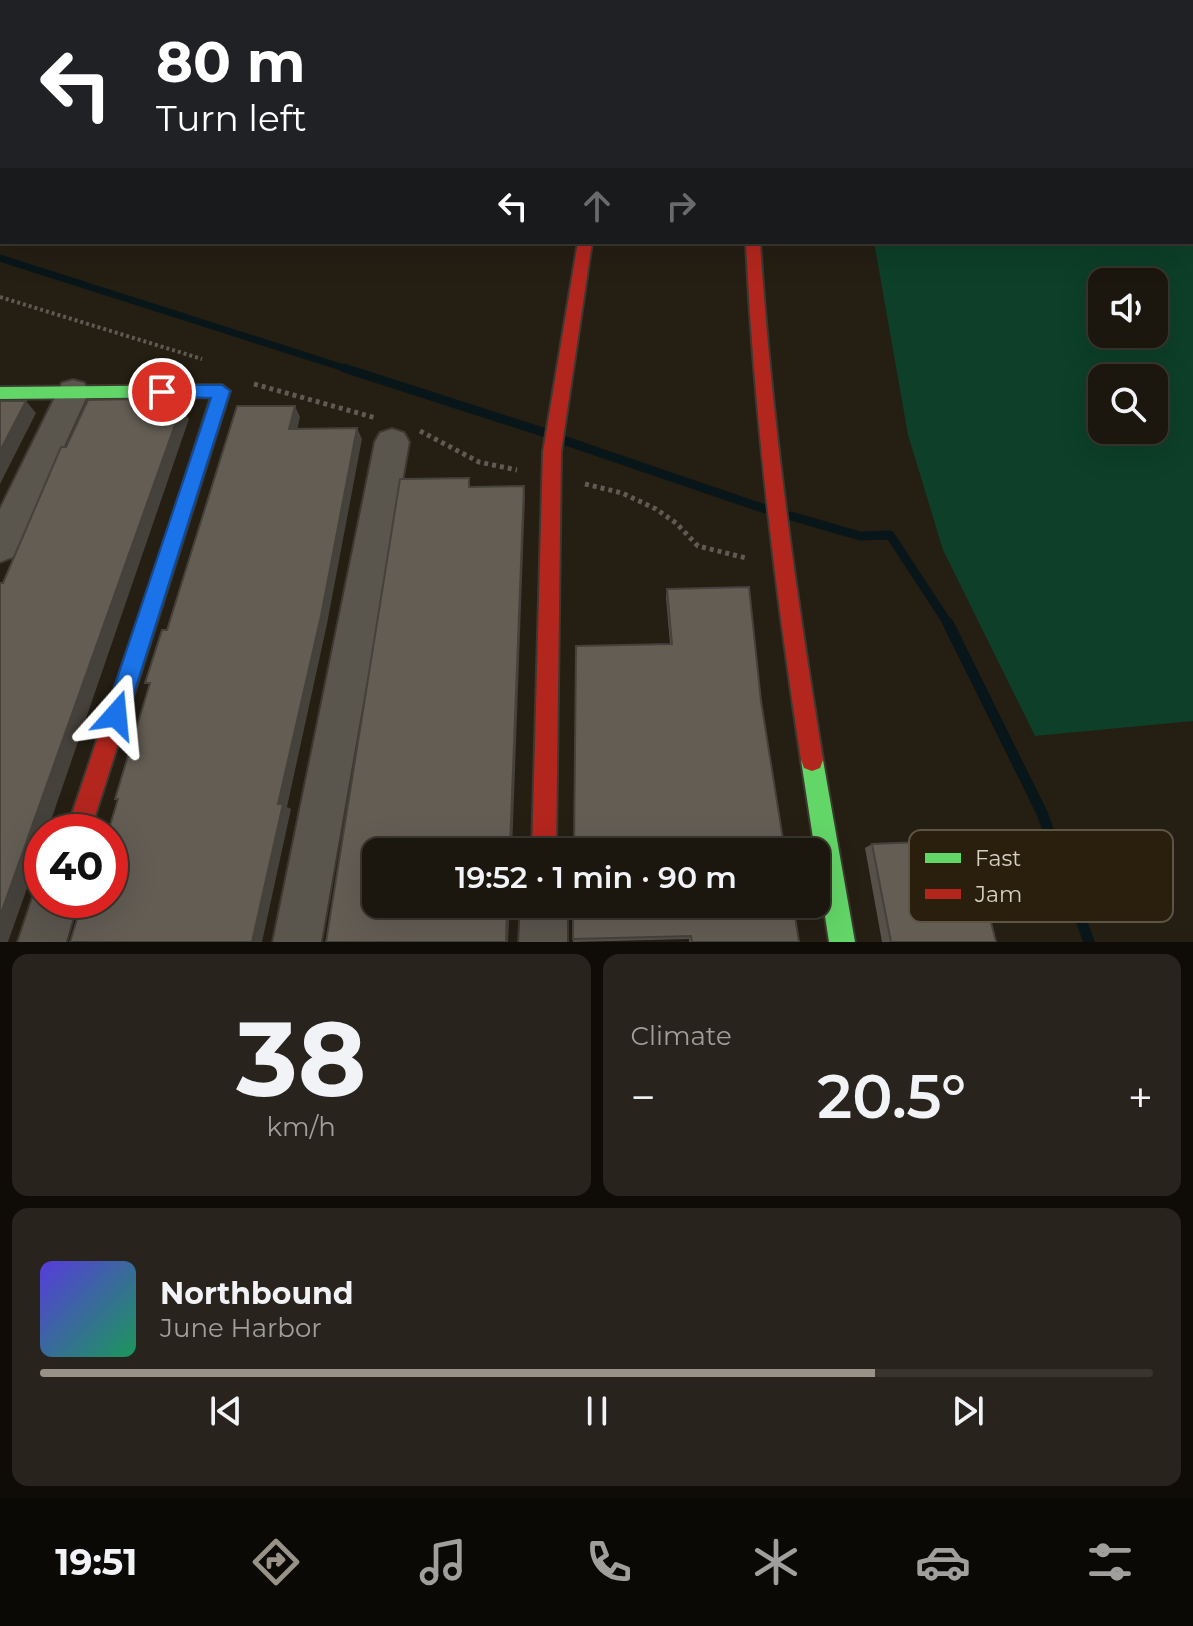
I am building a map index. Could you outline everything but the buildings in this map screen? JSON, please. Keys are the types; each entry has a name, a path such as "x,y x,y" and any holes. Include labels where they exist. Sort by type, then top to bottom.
{"street":[{"path":"544,838 552,452 585,244"},
{"path":"753,244 755,320 770,494 842,942"},
{"path":"0,393 222,391 84,814"},
{"path":"0,546 73,392"},
{"path":"297,942 392,442"},
{"path":"42,942 49,918"},
{"path":"543,942 544,918"}],"green space":[{"path":"874,244 1193,244 1193,721 1035,736 943,550 908,435"}],"waterway":[{"path":"0,258 350,370"},
{"path":"344,368 546,433"},
{"path":"563,440 765,509"},
{"path":"791,516 860,536 890,535 949,625"},
{"path":"949,625 1048,830"},
{"path":"1082,922 1089,942"}],"traffic: fast":[{"path":"0,393 222,391 186,502"},
{"path":"812,760 842,942"}],"traffic: jam":[{"path":"544,838 552,452 585,244"},
{"path":"753,244 775,501 812,760"},
{"path":"84,814 186,502"}],"route":[{"path":"116,715 222,391 162,392"}]}
